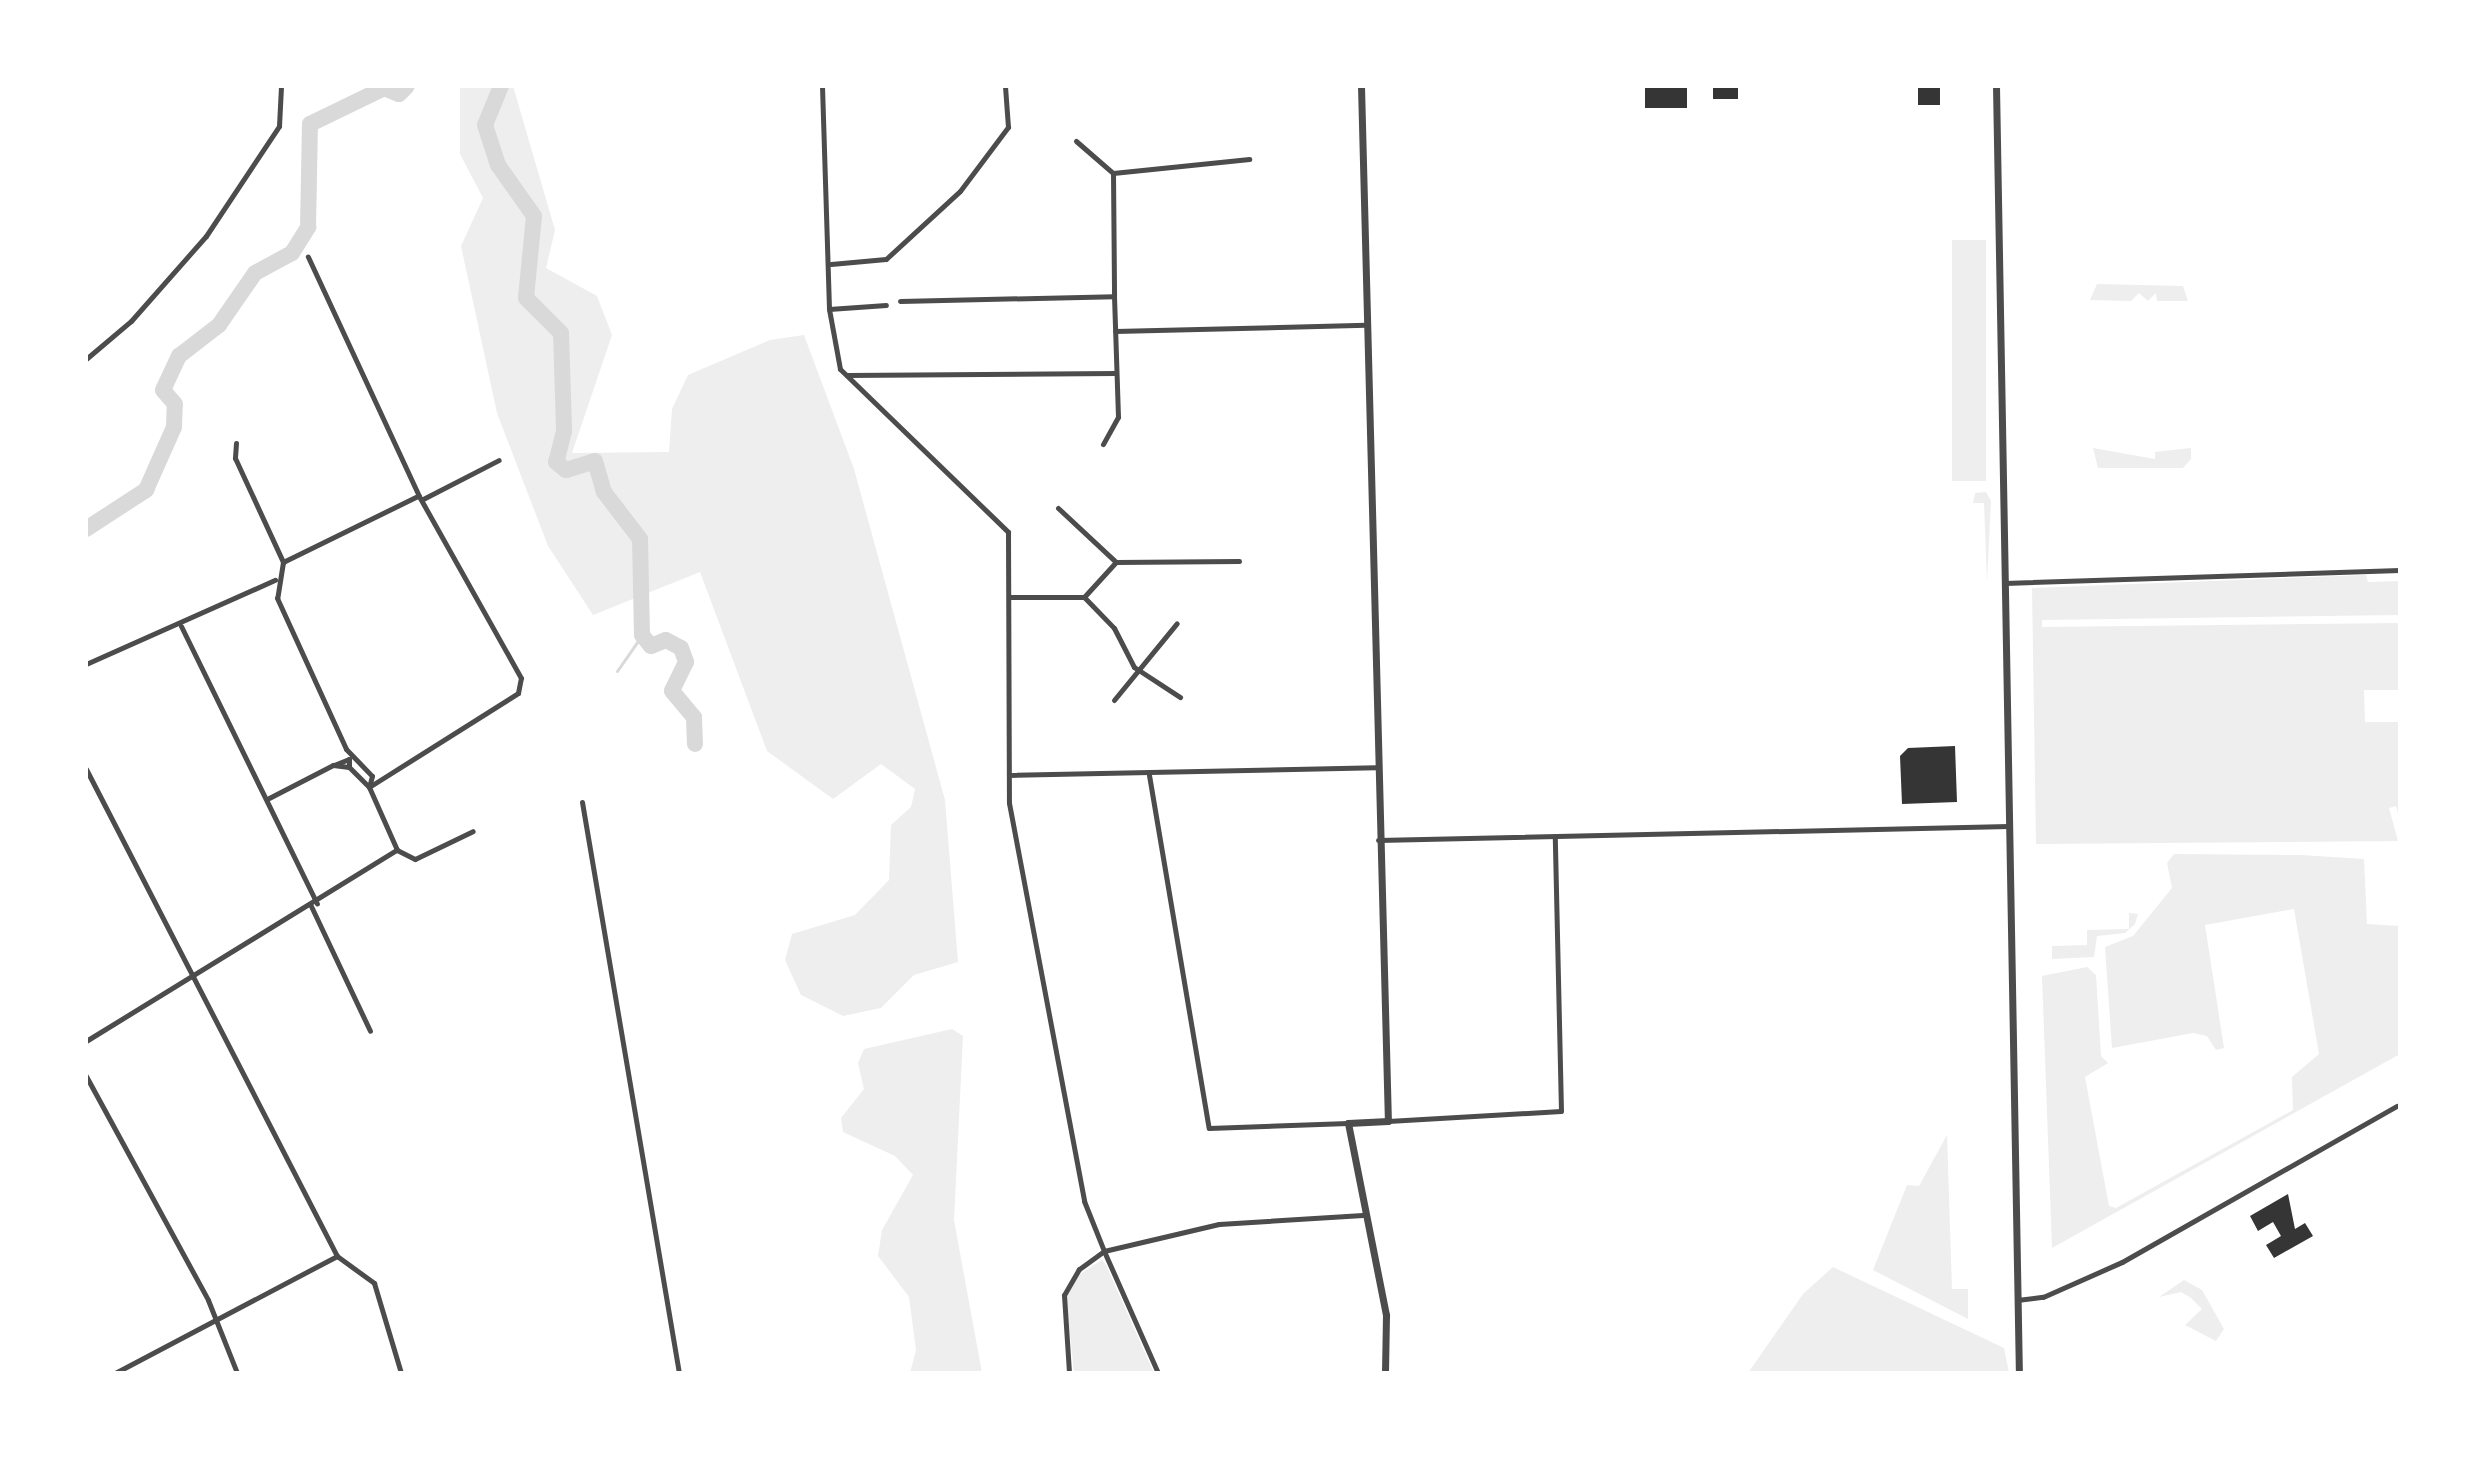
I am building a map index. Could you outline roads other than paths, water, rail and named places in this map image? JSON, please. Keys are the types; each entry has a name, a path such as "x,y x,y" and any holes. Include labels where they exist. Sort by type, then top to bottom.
{"street":[{"path":"86,359 131,321 206,236 279,126 281,86"},
{"path":"822,86 831,264 829,309 846,376 1008,532 1009,775 1013,832 1084,1201 1158,1373"},
{"path":"831,264 886,259 960,191 1008,127 1005,86"},
{"path":"1361,86 1376,767 1388,1121"},
{"path":"1996,86 2019,1373"},
{"path":"1076,141 1113,173 1249,159"},
{"path":"1103,444 1118,417 1113,173"},
{"path":"308,257 421,498 521,678 518,693 369,787"},
{"path":"900,301 1114,296"},
{"path":"829,309 886,305"},
{"path":"1115,331 1366,325"},
{"path":"846,376 1116,373"},
{"path":"236,443 235,458 283,562"},
{"path":"86,664 181,626 275,580 283,562 499,460"},
{"path":"1058,508 1116,562 1239,561"},
{"path":"1010,597 1084,597 1116,562"},
{"path":"2005,583 2400,570"},
{"path":"275,580 346,749 372,776 369,787"},
{"path":"1084,597 1140,672 1180,697"},
{"path":"1114,700 1177,623"},
{"path":"181,626 269,798 370,1031"},
{"path":"269,798 352,757"},
{"path":"349,767 352,757"},
{"path":"333,765 349,767 369,787 397,850 415,859 473,831"},
{"path":"1009,775 1149,775 1376,767"},
{"path":"86,769 337,1256 374,1283 401,1373"},
{"path":"1149,775 1206,1118 1219,1132 1562,1108 1555,838"},
{"path":"582,802 679,1373"},
{"path":"1378,840 2009,826"},
{"path":"86,1041 314,905 397,850"},
{"path":"86,1076 216,1324 237,1373"},
{"path":"2017,1300 2043,1297 2113,1266 2397,1106"},
{"path":"1348,1123 1363,1215 1386,1315 1385,1373"},
{"path":"1069,1373 1064,1295 1079,1269 1104,1251 1219,1224 1363,1215"},
{"path":"115,1373 216,1324 337,1256"}],"waterway":[{"path":"86,529 146,490 174,427 175,404 163,390 179,356 219,325 255,273 292,253 308,227 310,124 384,88 399,94 407,86"},
{"path":"501,86 485,125 498,165 534,216 526,298 561,333 564,431 556,462 566,470 595,461 604,492 640,539 642,635 651,646 666,640 681,648 686,662 672,691 694,717 695,744"},
{"path":"617,671 642,635"}]}
